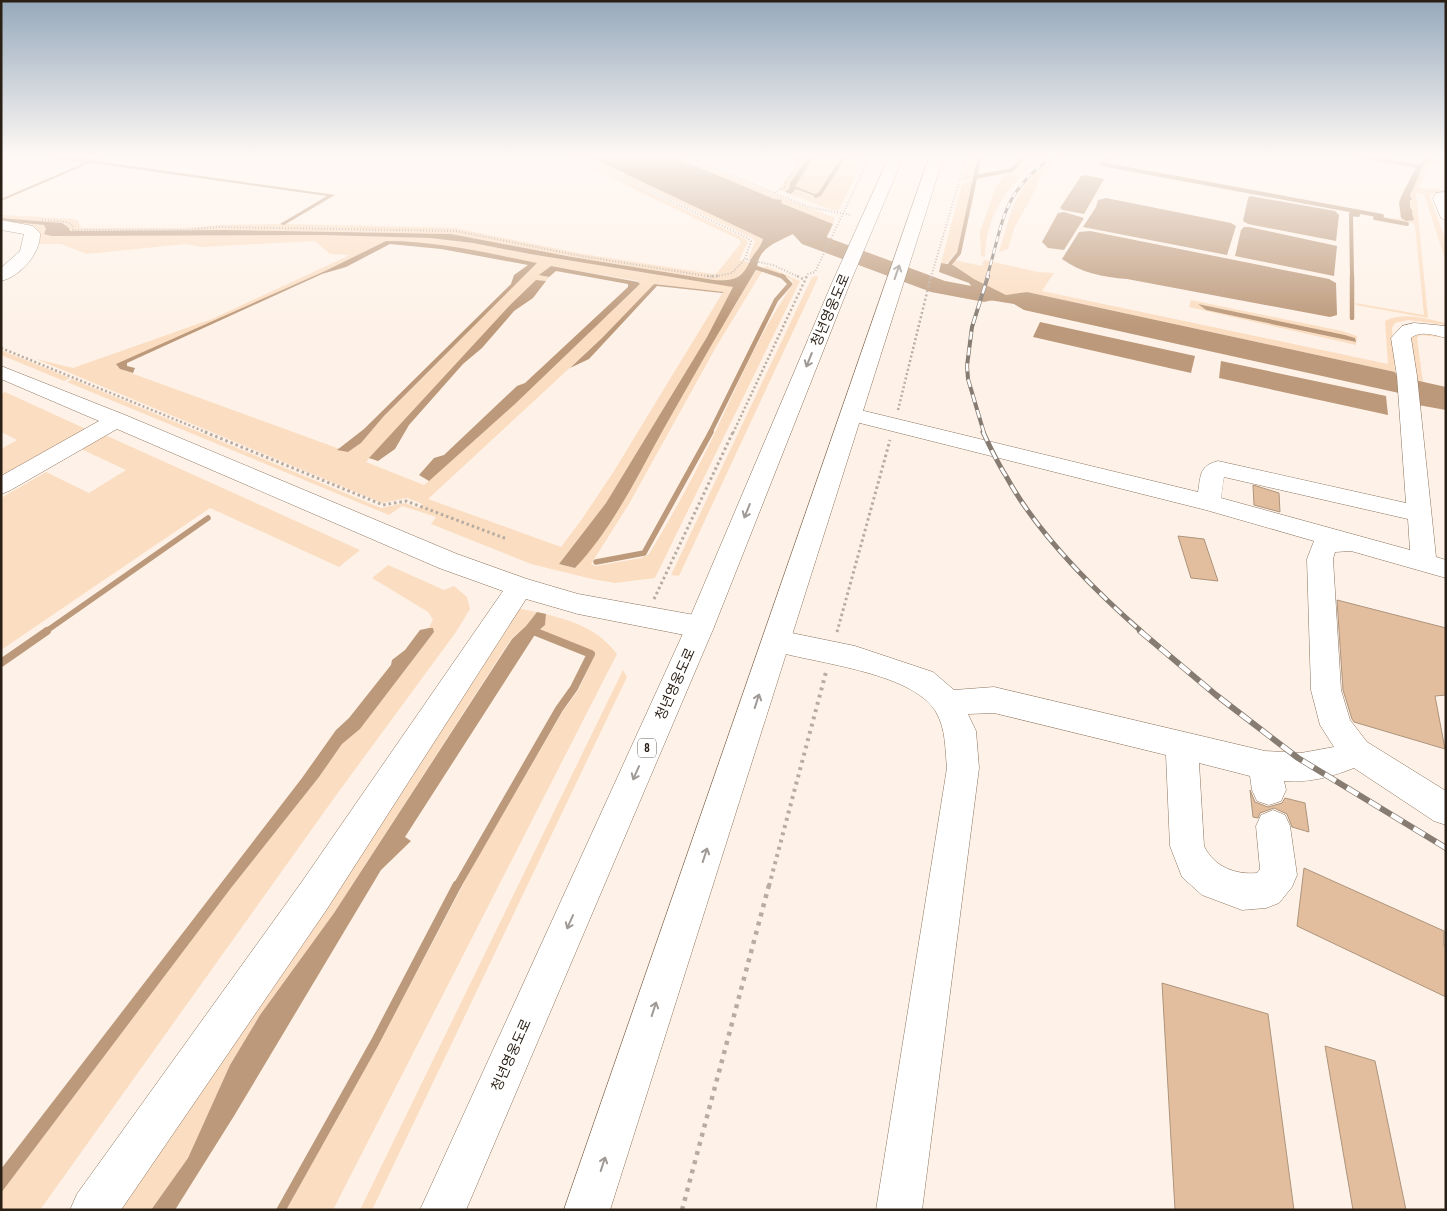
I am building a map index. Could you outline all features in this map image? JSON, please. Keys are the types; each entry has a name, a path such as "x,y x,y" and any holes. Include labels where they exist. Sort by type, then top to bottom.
{"main road":[{"name":"청년영웅도로","path":"443,1210 700,627 828,278 867,224 872,212"},
{"path":"587,1210 852,414 887,301 918,212"},
{"path":"1,225 27,229 32,233 33,238 28,253 1,276"},
{"path":"1435,566 1421,514 1401,338 1402,334 1412,328 1446,332"},
{"path":"1,372 448,561 520,587 578,604 700,627"},
{"path":"852,414 1208,503 1435,566"},
{"path":"1,486 118,420"},
{"path":"1208,503 1213,471 1218,468 1421,514"},
{"path":"1352,542 1332,542 1323,548 1320,559 1326,690 1336,725 1356,752 1446,810"},
{"path":"93,1210 314,896 520,587"},
{"path":"777,640 855,657 922,680 948,703 960,731 963,768 899,1210"},
{"path":"948,703 994,700 1182,745 1267,777 1294,769 1340,760 1356,752"},
{"path":"1182,745 1187,846 1196,865 1215,883 1242,892 1266,890 1280,875 1273,826"}],"path":[{"path":"39,220 67,222 73,225 73,230 236,227 456,231 581,256 713,278 734,272 740,268 751,241 693,212"},
{"path":"831,212 843,214 867,224"},
{"path":"682,1210 895,424 922,307 951,212"},
{"path":"646,617 804,280 808,274 828,278 839,224 843,214"},
{"path":"744,259 773,265 804,280"},
{"path":"1,348 383,505 406,501 508,539"}],"shaded area":[{"path":"301,212 307,212 284,225 280,224"},
{"path":"681,212 689,212 746,239 748,242 739,260 751,263 744,273 736,278 714,280 572,257 451,234 224,230 69,231 69,228 62,223 1,218 1,215 72,219 78,221 81,228 186,228 280,224 455,228 583,254 713,274 717,273 741,243 740,240"},
{"path":"697,212 705,212 763,239 762,245 751,259 749,257 755,241"},
{"path":"705,212 802,212 833,224 821,249 793,234 770,246 761,255 757,268 623,502 601,537 575,568 559,564 606,503 707,337 733,287 473,243 430,238 322,235 51,236 44,234 46,229 44,225 1,221 1,218 62,223 70,231 224,230 451,234 572,257 714,280 733,279 741,275 763,239"},
{"path":"803,212 818,212 835,218 833,224"},
{"path":"955,212 966,212 957,251 946,264 941,263"},
{"path":"987,212 995,212 986,241 985,257 981,256 980,232"},
{"path":"1012,212 1023,212 1014,228 1008,249 999,252"},
{"path":"1064,212 1084,218 1064,250 1048,248 1042,242 1058,213"},
{"path":"1071,212 1085,212 1084,214"},
{"path":"1093,212 1174,212 1231,223 1236,226 1227,255 1083,227"},
{"path":"1245,212 1336,212 1339,215 1336,241 1248,224 1243,221"},
{"path":"1351,212 1389,218 1413,219 1413,212 1418,212 1428,318 1356,305 1355,303 1424,315 1415,226 1413,223"},
{"path":"1400,212 1413,212 1414,220 1406,221 1401,218"},
{"path":"1430,212 1435,212 1446,242 1446,262"},
{"path":"1,221 44,225 51,236 322,235 430,238 473,243 734,287 707,337 606,503 559,564 575,568 756,270 763,270 716,347 629,504 591,564 596,566 641,558 649,554 696,471 769,322 793,284 791,279 764,268 766,266 800,281 655,578 615,583 531,564 431,524 436,517 402,506 389,515 67,382 72,379 381,508 405,503 418,508 423,504 407,498 382,503 36,359 73,368 212,319 350,255 330,254 315,241 201,247 186,244 87,254 61,244 35,244 37,235","holes":["386,241 449,246 537,263 384,416 361,443 348,452 120,369 117,364 325,271","551,266 638,281 640,284 514,405 424,485 366,462 511,304 536,280 546,281 549,277 540,275","654,284 723,292 614,471 561,547 428,499 602,338"]},
{"path":"1244,227 1337,246 1334,276 1235,256 1241,230"},
{"path":"1090,231 1329,279 1336,283 1337,315 1330,317 1101,275 1077,268 1062,259 1079,232"},
{"path":"386,241 443,245 537,263 384,416 361,443 348,452 337,450 364,429 511,284 514,275 528,265 441,249 390,244 346,267 322,274 127,363 127,366 135,368 133,373 120,369 116,364 325,271"},
{"path":"954,260 982,266 984,260 1038,272 1054,273 1042,291 1388,364 1385,321 1407,316 1446,323 1446,325 1408,320 1395,323 1392,328 1395,372 1027,292 1006,295 974,279 953,265"},
{"path":"941,263 953,265 974,279 1006,295 1027,292 1395,372 1397,376 1446,387 1446,410 1418,405 1417,397 1024,310 1014,304 934,289 937,281 970,291 972,287 969,283 939,272"},
{"path":"551,266 638,282 640,284 514,405 429,481 419,475 434,458 444,455 517,386 525,383 628,287 628,284 556,271 549,277 539,275"},
{"path":"817,276 818,278 679,576 671,575 812,277"},
{"path":"536,280 546,281 533,298 514,311 482,348 463,364 409,425 395,449 378,461 369,458 511,304"},
{"path":"654,284 724,292 657,286 589,359 570,368 602,338"},
{"path":"1191,300 1342,331 1357,336 1356,345 1189,307","holes":["1198,304 1355,338 1355,342 1206,310"]},
{"path":"1198,304 1345,335 1355,338 1356,342 1206,310"},
{"path":"1040,322 1195,356 1191,373 1033,337"},
{"path":"1422,332 1446,336 1446,338 1420,335 1417,338 1423,382 1413,380 1410,336"},
{"path":"1,350 70,378 64,381 1,355"},
{"path":"1221,361 1386,396 1388,415 1219,378"},
{"path":"5,392 86,429 1,476 1,449 17,440 1,432 1,394"},
{"path":"105,435 360,550 339,567 210,508 1,650 1,498 46,472 89,493 126,470 81,449"},
{"path":"388,565 444,590 454,586 467,597 470,609 456,632 337,794 40,1210 1,1210 1,1193 231,888 319,777 342,744 360,729 434,632 433,628 429,628 433,619 428,612 372,578"},
{"path":"521,609 537,612 526,626 511,639 334,913 260,1015 230,1065 188,1158 151,1210 109,1210 513,611"},
{"path":"537,612 546,614 545,625 536,633 405,837 411,841 381,870 234,1116 175,1210 151,1210 188,1158 230,1065 260,1015 334,913 512,639"},
{"path":"546,614 567,620 594,632 610,645 617,654 333,1210 286,1210 379,1044 475,862 563,711 579,689 595,654 591,650 540,630 545,625"},
{"path":"433,628 434,632 360,729 342,744 319,777 231,888 1,1193 1,1169 302,778 336,730 349,718 391,665 392,660 405,650 420,630"},
{"path":"623,670 627,677 372,1210 360,1210"}],"building":[{"path":"1253,485 1279,493 1280,512 1254,505"},
{"path":"1178,536 1204,539 1218,581 1191,578"},
{"path":"1337,600 1446,628 1446,695 1435,696 1445,749 1354,722 1343,690"},
{"path":"1250,790 1255,802 1268,807 1282,803 1285,798 1305,803 1309,832 1292,827 1287,814 1274,808 1260,813 1258,818 1253,817"},
{"path":"1304,868 1444,931 1444,946 1446,947 1446,997 1297,926"},
{"path":"1162,983 1268,1014 1294,1210 1175,1210"},
{"path":"1325,1046 1375,1061 1406,1210 1353,1210"}],"waterway":[{"path":"950,264 959,253 968,212"},
{"path":"1358,212 1382,216"},
{"path":"784,214 790,217 810,239 940,287 984,295"},
{"path":"1352,277 1351,214 1358,215"},
{"path":"1375,218 1407,224"},
{"path":"757,268 782,276"},
{"path":"710,433 776,300 790,284 782,276"},
{"path":"1352,277 1352,318"},
{"path":"596,562 644,553 711,432"},
{"path":"45,632 208,518"},
{"path":"1,663 47,631"},
{"path":"457,886 559,709 574,688 591,654 536,632"},
{"path":"281,1210 375,1042 457,885"}],"railway":[{"path":"987,277 1006,212"},
{"path":"984,433 968,379 967,366 972,327 988,276"},
{"path":"983,432 1000,465 1033,518 1067,559 1104,598 1142,632"},
{"path":"1140,631 1216,695 1298,758 1446,848"}]}
